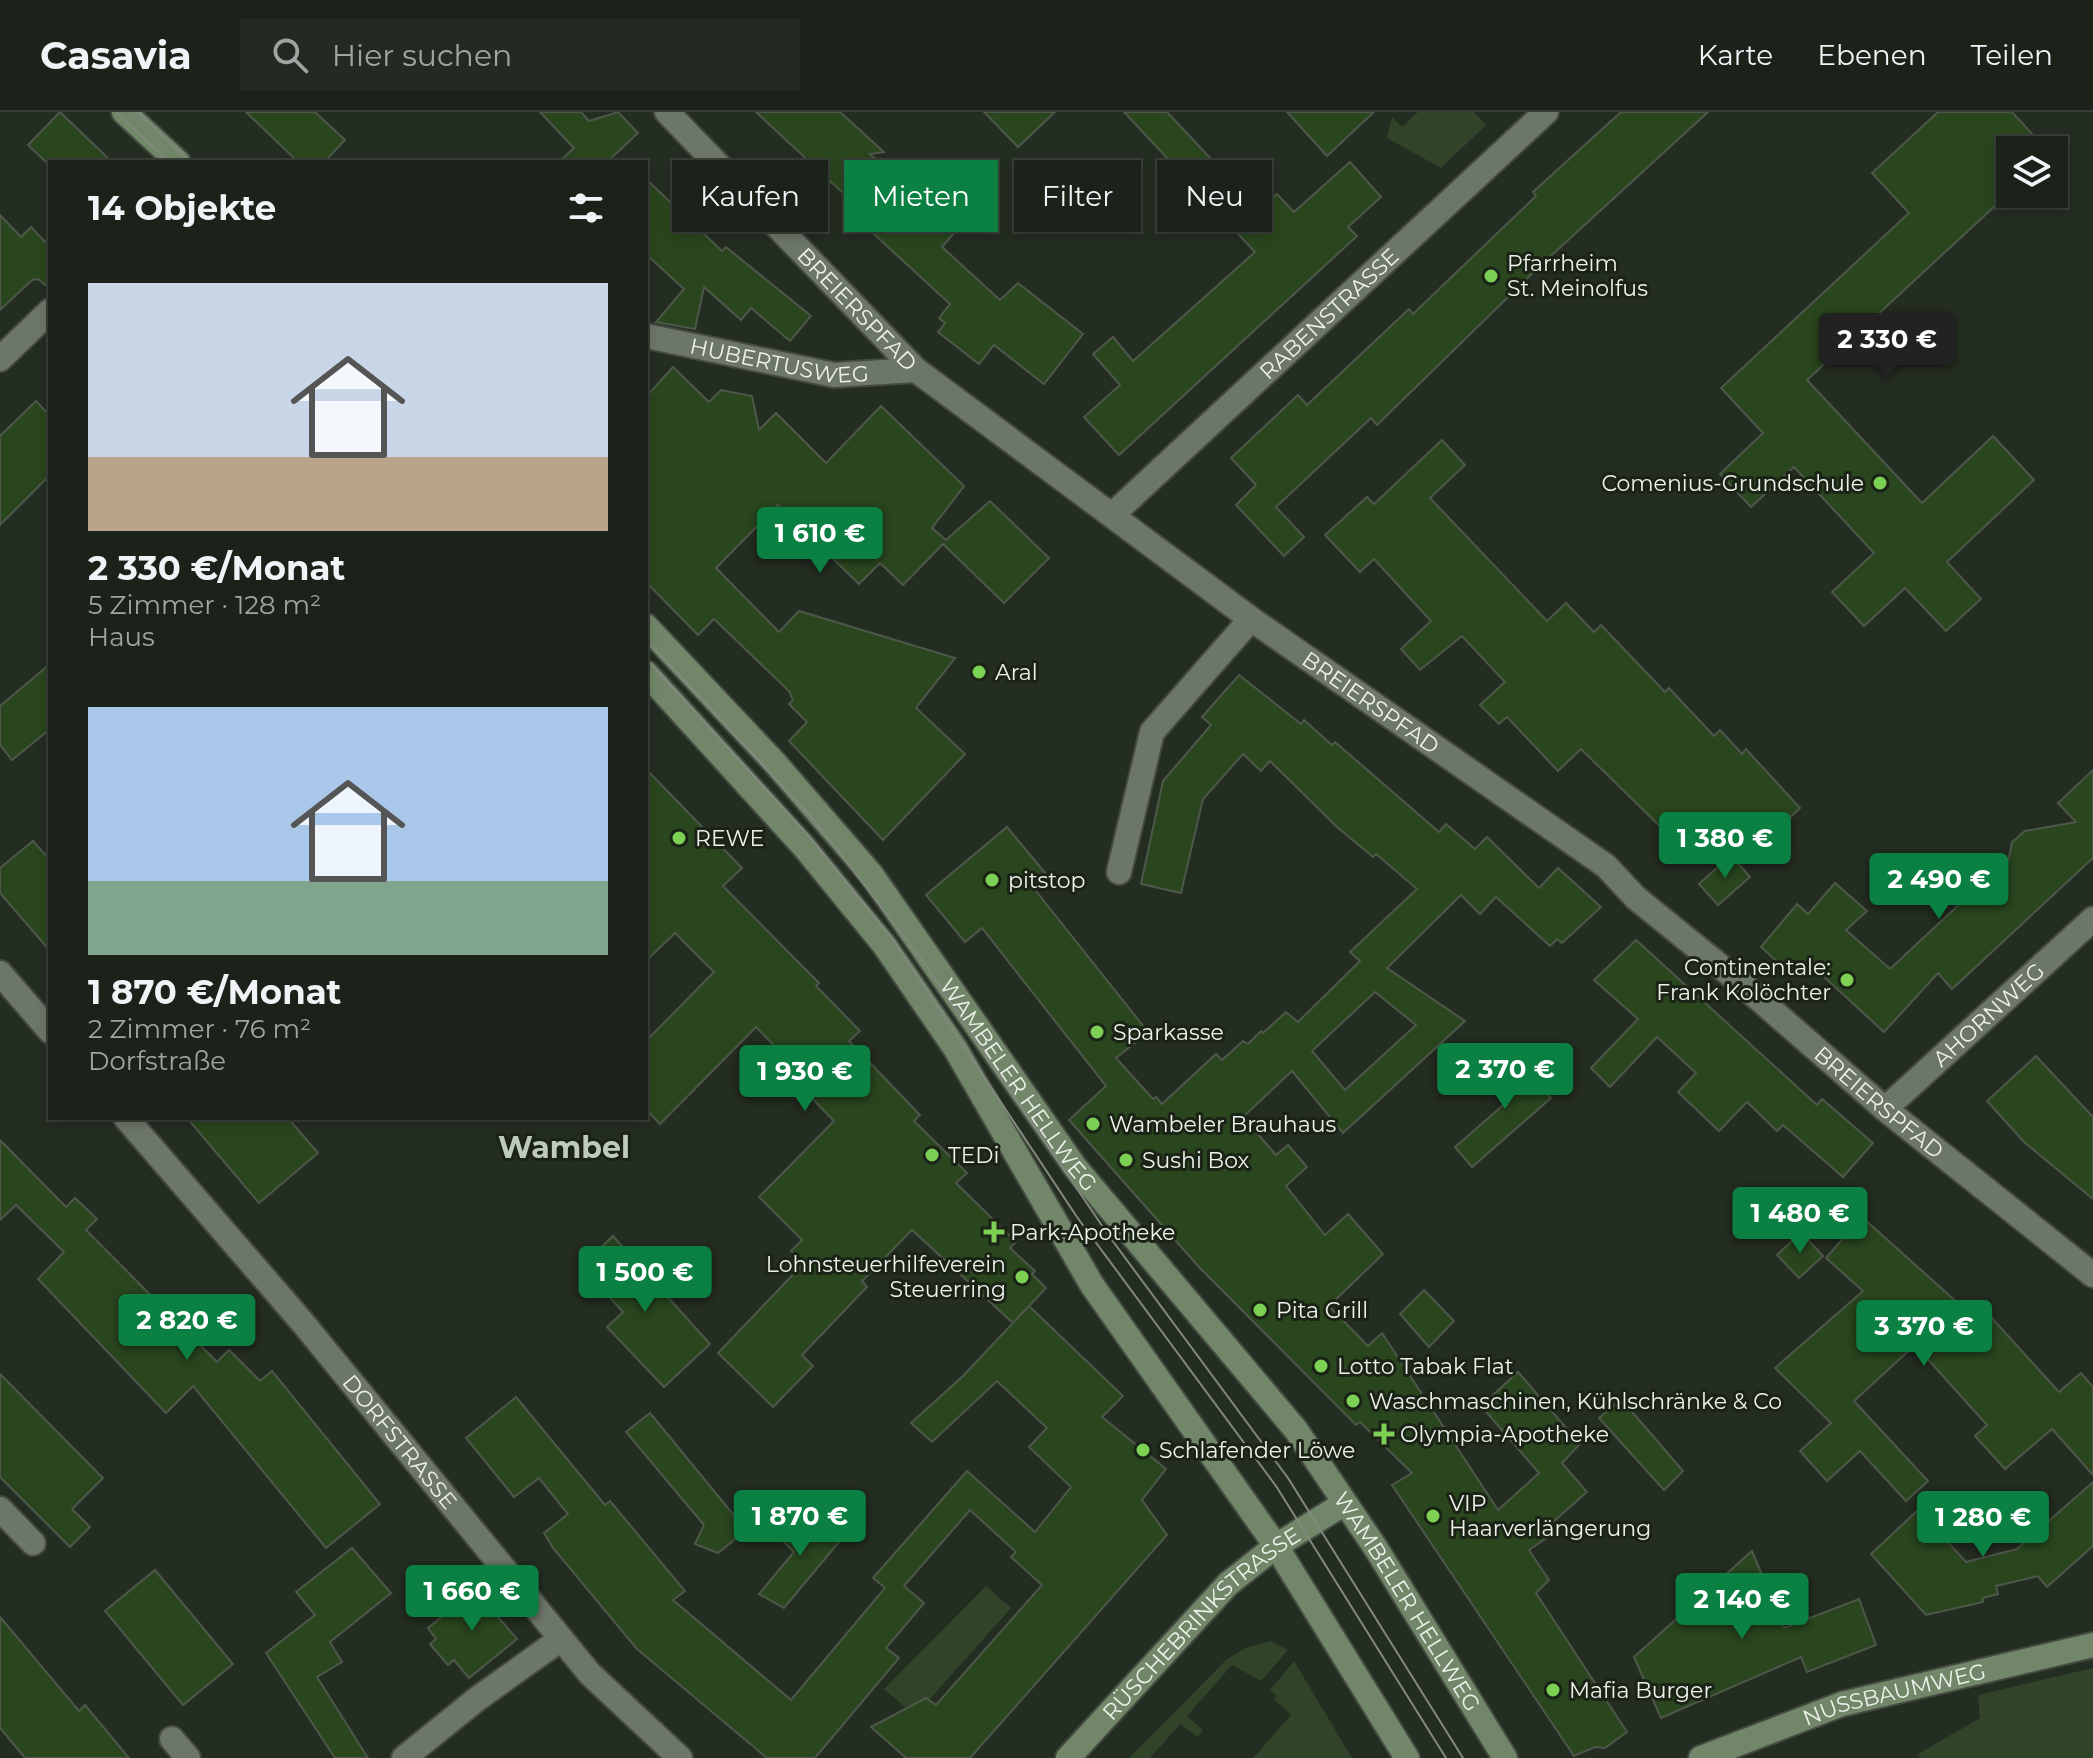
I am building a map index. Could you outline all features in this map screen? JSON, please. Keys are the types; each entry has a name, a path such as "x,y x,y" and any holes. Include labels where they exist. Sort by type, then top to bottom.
{"main road":[{"path":"124,112 176,160"},
{"name":"WAMBELER HELLWEG","path":"648,628 775,763 871,874 1075,1167 1296,1430 1505,1758"},
{"name":"WAMBELER HELLWEG","path":"648,675 805,848 885,946 955,1048 1092,1285 1276,1546 1407,1758"},
{"name":"RÜSCHEBRINKSTRASSE","path":"1068,1758 1228,1584 1276,1546 1345,1503"},
{"name":"NUSSBAUMWEG","path":"1701,1758 1842,1704 2093,1645"}],"street":[{"name":"BREIERSPFAD","path":"667,112 916,370 1251,619 1606,866 1636,898 1736,979 1885,1109 2093,1275"},
{"name":"RABENSTRASSE","path":"1112,515 1546,112"},
{"path":"0,359 48,313"},
{"name":"HUBERTUSWEG","path":"648,336 834,375 916,370"},
{"path":"1119,872 1152,732 1251,619"},
{"name":"AHORNWEG","path":"1885,1109 2093,919"},
{"path":"0,973 48,1029"},
{"name":"DORFSTRASSE","path":"128,1120 303,1323 561,1639 613,1697 680,1758"},
{"path":"0,1509 33,1543"},
{"path":"404,1758 477,1699 561,1639"}],"green space":[{"path":"1418,112 1474,112 1486,125 1441,168 1387,138 1392,117 1402,127"},
{"path":"986,1586 1011,1608 929,1700 925,1698 906,1708 884,1689"},
{"path":"1270,1641 1288,1650 1261,1681 1232,1665 1187,1716 1203,1730 1198,1737 1180,1724 1150,1758 1129,1758 1226,1660 1245,1648"},
{"path":"1294,1661 1352,1758 1253,1758 1291,1715 1274,1699 1277,1696 1270,1690"},
{"path":"2093,1668 2093,1758 1920,1758 1918,1754 1980,1718 1978,1695"}],"building":[{"path":"60,112 110,160 46,162 28,145"},
{"path":"246,112 315,112 345,140 326,160 296,160"},
{"path":"540,112 581,112 589,121 618,112 638,133 609,160 561,160 574,148"},
{"path":"756,112 840,112 884,152 870,154 877,160 844,160 844,194 828,179 828,160 808,160"},
{"path":"984,112 1055,112 1018,147"},
{"path":"1124,112 1167,112 1212,160 1169,160"},
{"path":"1287,112 1374,112 1327,156"},
{"path":"1621,112 1708,112 1542,264 1377,425 1371,418 1276,507 1304,537 1284,556 1236,505 1256,485 1231,458 1298,395 1307,405 1409,309 1413,314 1536,196 1533,192"},
{"path":"1938,112 2012,112 2034,136 1996,136 1996,205 1807,380 1922,503 1993,436 2034,480 1947,562 1981,599 1946,631 1905,588 1864,626 1832,592 1874,553 1794,467 1751,507 1720,474 1763,433 1721,388 1909,213 1872,173"},
{"path":"1350,162 1381,197 1348,227 1357,236 1119,455 1084,417 1120,385 1093,354 1113,337 1133,361 1255,252 1236,232 1272,232 1272,198 1277,194 1294,212"},
{"path":"648,181 672,204 672,232 702,232 722,251 726,247 811,316 790,341 751,308 741,320 704,287 695,329 656,322 684,289 648,256"},
{"path":"0,215 21,237 31,227 48,245 48,287 38,279 32,280 0,310"},
{"path":"872,232 955,232 942,247 1000,300 1018,283 1083,334 1044,384 994,345 979,364 938,332 945,323 939,318 950,304"},
{"path":"673,367 709,402 721,390 752,396 759,430 776,413 826,463 881,406 964,486 932,528 946,540 990,501 1049,558 1004,603 943,544 903,585 880,563 859,584 778,505 716,568 779,632 799,611 955,658 916,708 965,754 883,840 789,741 807,722 789,704 793,700 789,691 714,619 698,635 648,584 648,395"},
{"path":"36,401 48,414 48,477 0,525 0,436"},
{"path":"1442,440 1465,465 1430,498 1547,621 1566,603 1594,632 1601,625 1665,692 1669,688 1714,736 1720,730 1742,754 1746,749 1800,808 1746,859 1701,813 1673,839 1581,749 1558,771 1507,717 1499,724 1480,705 1505,682 1462,636 1420,670 1401,649 1431,621 1374,559 1360,572 1325,535 1367,497 1374,504"},
{"path":"48,666 48,731 12,760 0,745 0,706"},
{"path":"1239,675 1301,724 1304,720 1332,745 1335,742 1439,832 1446,824 1475,849 1487,837 1539,888 1558,868 1601,907 1562,943 1557,939 1550,946 1496,897 1480,914 1461,895 1387,968 1465,1021 1343,1133 1292,1071 1243,1117 1276,1155 1288,1145 1307,1167 1286,1186 1325,1235 1348,1214 1383,1254 1329,1306 1368,1346 1382,1333 1498,1510 1539,1473 1481,1406 1518,1372 1580,1444 1562,1463 1587,1492 1544,1530 1548,1537 1529,1550 1549,1580 1536,1593 1627,1732 1605,1748 1595,1747 1574,1756 1392,1485 1412,1473 1360,1422 1356,1425 1199,1267 1069,1120 1106,1086 982,928 965,942 926,895 1007,827 1046,874 1032,886 1148,1032 1116,1058 1153,1099 1156,1097 1162,1104 1216,1054 1222,1060 1243,1041 1248,1044 1261,1031 1263,1033 1286,1012 1298,1022 1360,961 1350,952 1417,889 1376,854 1373,857 1337,827 1270,761 1261,771 1243,754 1203,799 1181,893 1141,884 1163,781 1211,725 1202,717","holes":["1375,992 1416,1025 1345,1090 1312,1051"]},
{"path":"2093,770 2093,858 1952,989 1938,973 1884,1032 1809,963 1794,977 1761,947 1797,904 1808,914 1835,883 1867,911 1846,930 1890,969 2009,858 2012,842 2025,831 2076,822 2058,803"},
{"path":"648,771 742,868 723,886 819,983 816,986 860,1031 849,1041 920,1115 914,1121 967,1173 956,1183 1016,1242 1010,1248 1035,1271 1032,1274 1046,1288 1013,1323 912,1230 862,1281 867,1287 802,1355 813,1366 773,1407 718,1353 804,1263 791,1251 802,1240 759,1197 834,1121 804,1090 811,1083 756,1027 660,1124 648,1111 648,1039 714,972 675,933 648,959"},
{"path":"33,841 48,858 48,949 0,893 0,868"},
{"path":"1731,855 1750,877 1718,905 1699,884"},
{"path":"1636,940 1817,1105 1822,1099 1873,1143 1843,1177 1783,1125 1777,1131 1747,1102 1719,1131 1678,1092 1696,1073 1657,1037 1610,1087 1591,1068 1638,1019 1594,980"},
{"path":"2036,1056 2093,1117 2093,1199 2024,1142 1987,1101"},
{"path":"1510,1057 1551,1098 1472,1167 1455,1147 1509,1100 1488,1080"},
{"path":"189,1120 290,1120 318,1153 259,1203"},
{"path":"0,1140 66,1207 75,1198 97,1219 86,1230 217,1362 229,1350 260,1381 272,1371 380,1504 326,1548 193,1386 166,1413 38,1279 64,1252 16,1205 0,1220"},
{"path":"1862,1217 1970,1314 1980,1305 2059,1392 2081,1373 2093,1387 2093,1475 2052,1429 2005,1469 1975,1436 1987,1425 1915,1345 1854,1401 1928,1481 1906,1501 1860,1451 1827,1481 1800,1451 1831,1423 1775,1368 1863,1291 1826,1258"},
{"path":"1801,1232 1823,1256 1799,1278 1777,1255"},
{"path":"613,1236 710,1344 664,1387 607,1327 623,1312 581,1266"},
{"path":"1424,1290 1454,1321 1429,1347 1400,1314"},
{"path":"1029,1306 1123,1396 1102,1417 1166,1469 1142,1500 1167,1535 970,1758 906,1758 871,1727 926,1698 936,1705 1042,1585 1011,1557 1016,1552 970,1510 904,1586 924,1603 886,1648 899,1658 815,1758 767,1758 637,1649 553,1548 544,1533 568,1514 539,1478 514,1497 466,1438 516,1397 605,1505 610,1501 685,1591 673,1600 791,1700 885,1588 873,1578 967,1471 1035,1532 1071,1487 1029,1447 1047,1428 997,1381 932,1442 911,1423 963,1376"},
{"path":"0,1374 103,1478 72,1509 90,1527 70,1547 0,1477"},
{"path":"1621,1399 1683,1471 1664,1490 1599,1418"},
{"path":"650,1413 746,1530 718,1553 695,1544 704,1525 626,1432"},
{"path":"2093,1482 2093,1546 2047,1587 2038,1576 1996,1586 1998,1594 1983,1598 1983,1602 1926,1615 1871,1554 1918,1510 1966,1562 2017,1549"},
{"path":"809,1510 839,1542 784,1608 759,1594 794,1552 777,1535"},
{"path":"352,1548 391,1593 330,1642 342,1662 317,1677 368,1758 335,1758 266,1653 315,1615 296,1592"},
{"path":"1752,1551 1784,1628 1859,1599 1876,1645 1807,1672 1801,1657 1661,1718 1634,1657"},
{"path":"155,1570 233,1664 183,1705 105,1611"},
{"path":"481,1585 504,1613 498,1617 517,1639 469,1678 454,1660 448,1665 430,1644 436,1639 428,1628"},
{"path":"0,1617 79,1711 85,1705 129,1758 25,1758 0,1728"}],"tram line":[{"path":"116,112 167,160"},
{"path":"137,112 188,160"},
{"path":"648,641 815,821 922,960 1109,1236 1288,1478 1463,1758"},
{"path":"648,661 808,835 893,940 1077,1217 1276,1486 1446,1758"}],"place":[{"name":"Pfarrheim St. Meinolfus","path":"1491,276"},
{"name":"Comenius-Grundschule","path":"1880,483"},
{"name":"Aral","path":"979,672"},
{"name":"REWE","path":"679,838"},
{"name":"pitstop","path":"992,880"},
{"name":"Continentale: Frank Kolöchter","path":"1847,980"},
{"name":"Sparkasse","path":"1097,1032"},
{"name":"Wambeler Brauhaus","path":"1093,1124"},
{"name":"TEDi","path":"932,1155"},
{"name":"Sushi Box","path":"1126,1160"},
{"name":"Park-Apotheke","path":"994,1232"},
{"name":"Lohnsteuerhilfeverein Steuerring","path":"1022,1277"},
{"name":"Pita Grill","path":"1260,1310"},
{"name":"Lotto Tabak Flat","path":"1321,1366"},
{"name":"Waschmaschinen, Kühlschränke & Co","path":"1353,1401"},
{"name":"Olympia-Apotheke","path":"1384,1434"},
{"name":"Schlafender Löwe","path":"1143,1450"},
{"name":"VIP Haarverlängerung","path":"1433,1516"},
{"name":"Mafia Burger","path":"1553,1690"}],"district":[{"name":"Wambel","path":"564,1147"}]}
